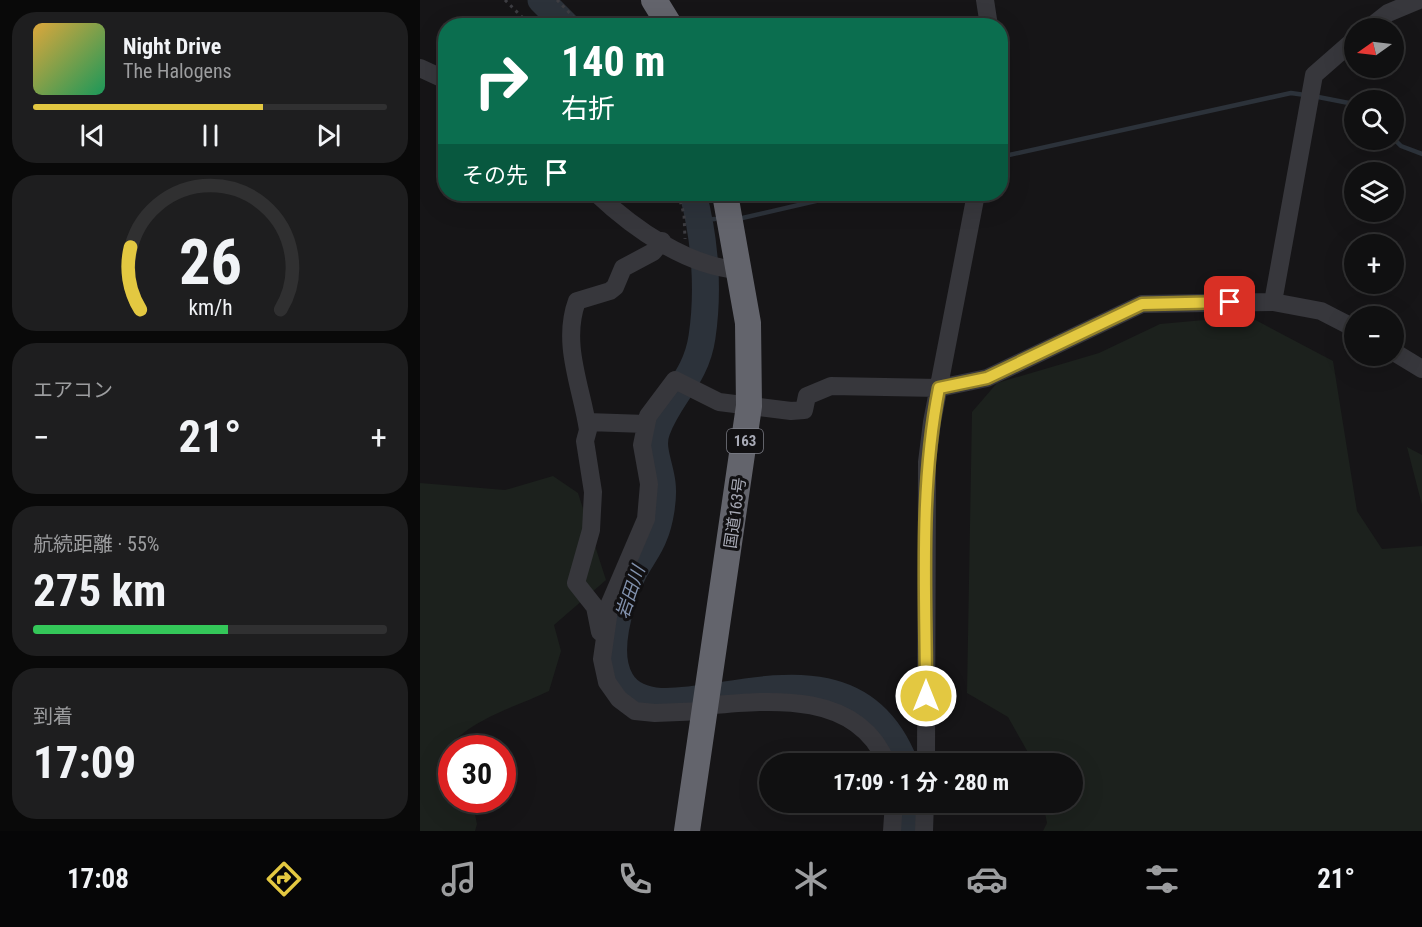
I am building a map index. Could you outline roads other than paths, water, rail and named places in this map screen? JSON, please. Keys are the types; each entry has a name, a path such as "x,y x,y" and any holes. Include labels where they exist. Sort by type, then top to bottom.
{"highway":[{"path":"654,0 665,18"},
{"name":"国道163号","path":"687,831 737,505 749,406 749,334 727,269 725,201"}],"street":[{"path":"985,0 987,18"},
{"path":"1382,18 1419,0"},
{"path":"1273,302 1314,75 1344,49"},
{"path":"420,68 438,76"},
{"path":"605,201 631,223 685,257 727,269"},
{"path":"926,753 925,493 931,432 975,201"},
{"path":"603,642 596,607 576,583 591,531 593,492 585,441 588,430 587,422 570,342 577,301 610,291 615,287 623,268 653,252 662,241"},
{"path":"881,753 873,738 861,725 827,709 762,701 705,702 655,713 635,711 627,706 607,682 602,658 603,642 619,577 646,519 649,484 642,445 646,424 648,416 675,380 719,402 790,411 804,410 807,396 831,386 939,388 987,378 1142,304 1273,302 1321,311 1344,323"},
{"path":"1404,358 1422,369"},
{"path":"587,422 646,424"},
{"path":"892,831 893,813"},
{"path":"924,831 925,813"}],"waterway":[{"name":"岩田川","path":"541,0 559,18"},
{"path":"1008,155 1291,93 1305,95"},
{"path":"1313,96 1344,102"},
{"path":"1404,147 1422,154"},
{"name":"岩田川","path":"694,201 705,265 702,337 689,375 662,418 655,436 655,449 662,483 661,510 654,536 632,576 619,614 614,643 616,670 621,681 642,698 674,701 799,688 841,696 877,719 898,753"},
{"path":"738,219 816,201"},
{"path":"700,220 715,219"},
{"name":"岩田川","path":"908,831 909,813"}]}
